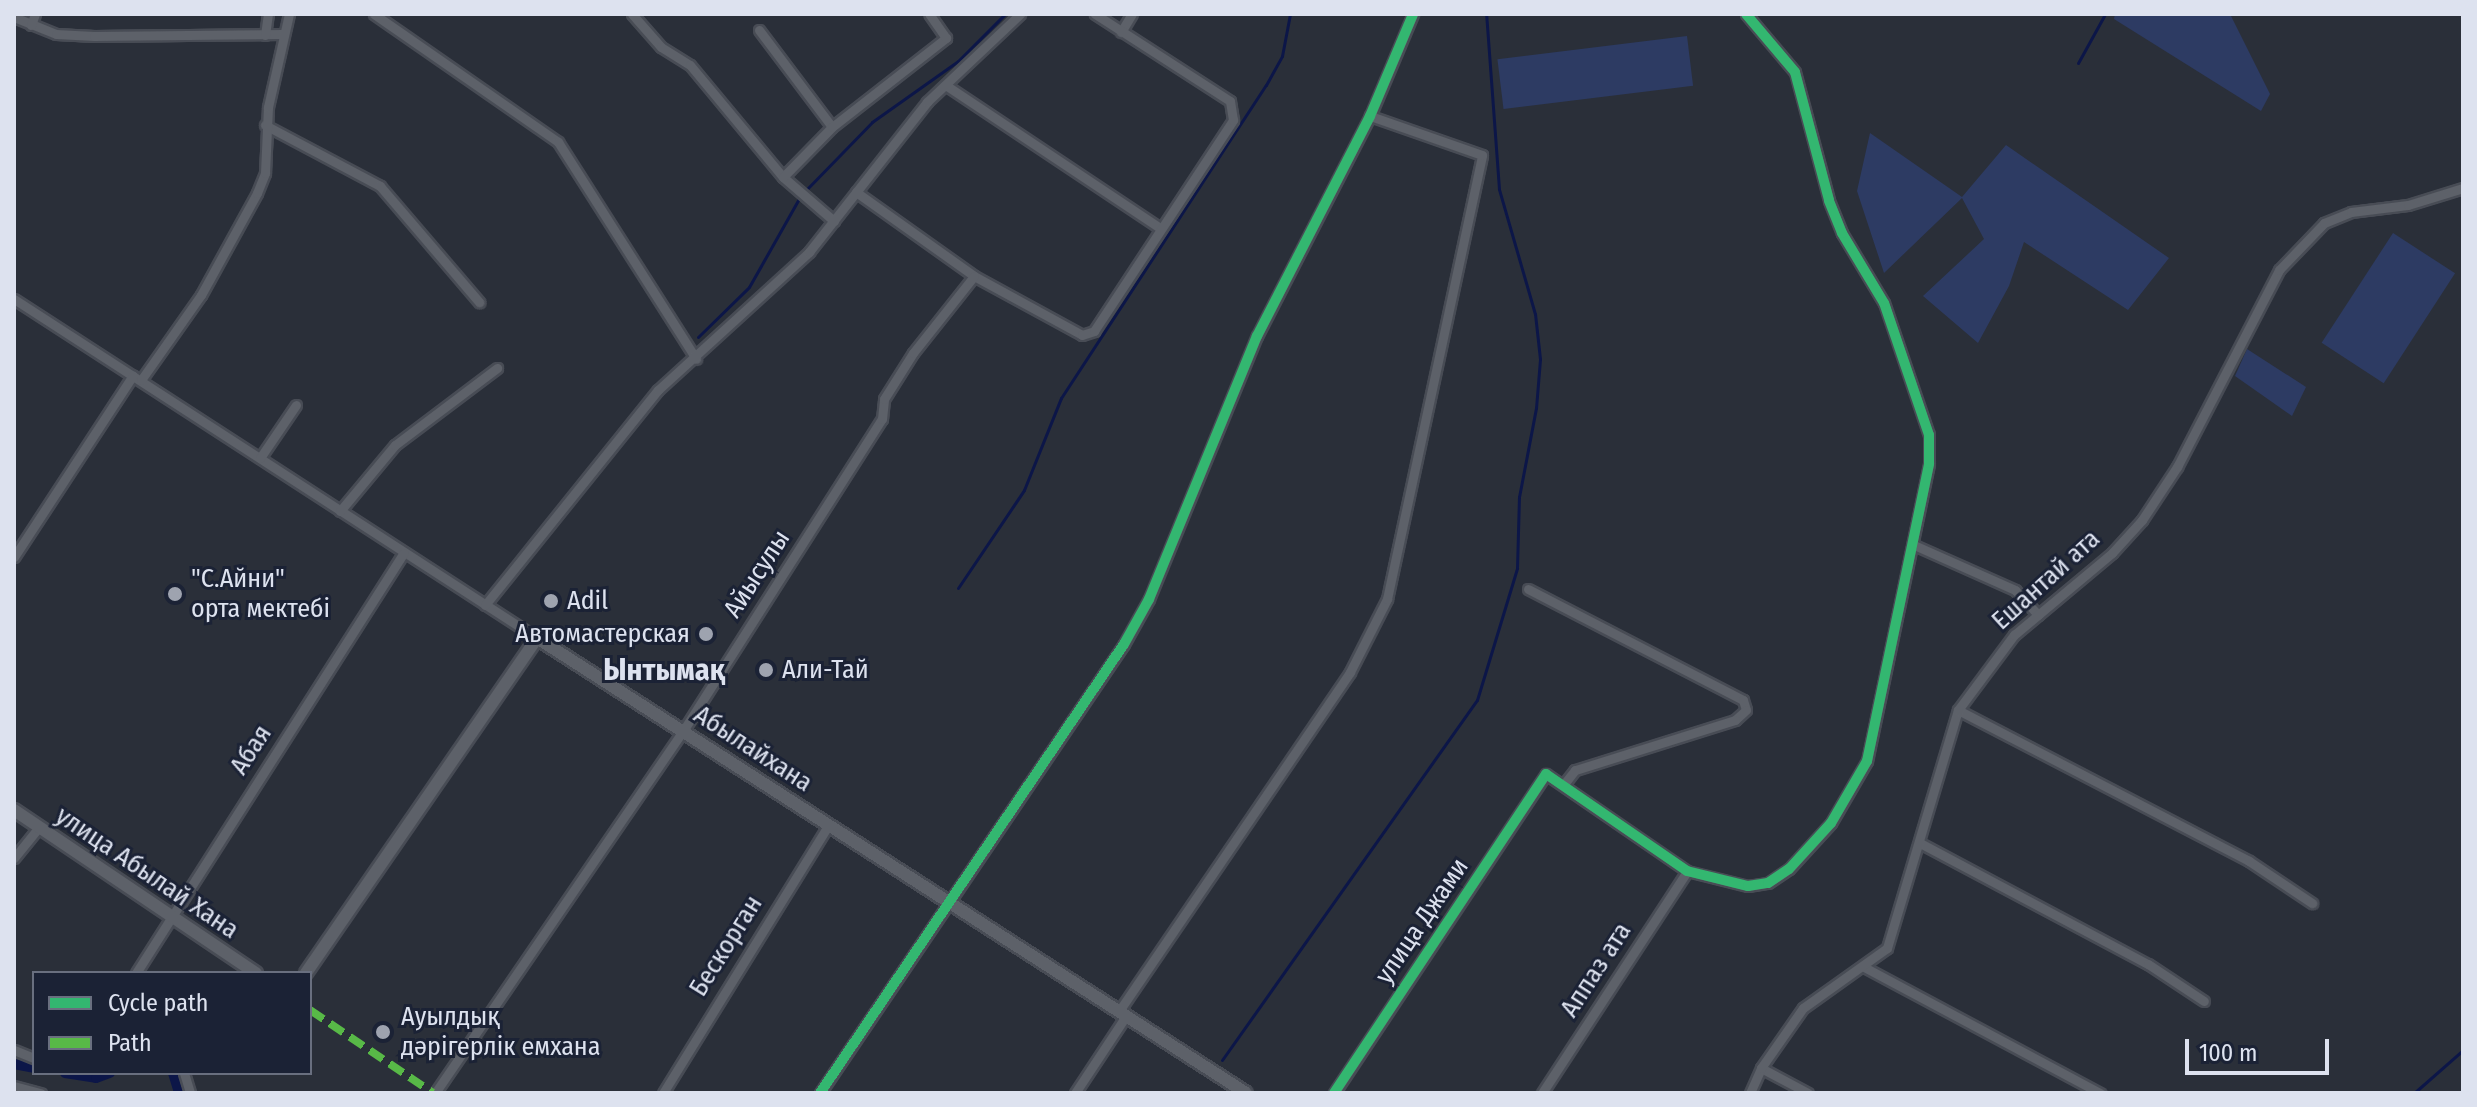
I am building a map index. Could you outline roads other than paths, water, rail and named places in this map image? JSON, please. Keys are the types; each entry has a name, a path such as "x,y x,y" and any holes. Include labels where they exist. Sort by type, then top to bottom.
{"main road":[{"name":"Абылайхана","path":"537,638 1246,1093"},
{"path":"307,971 537,638"},
{"name":"улица Абылай Хана","path":"14,810 253,971"}],"street":[{"path":"31,25 35,14"},
{"path":"265,35 268,14"},
{"path":"14,557 137,377 201,295 257,193 268,147 265,125 282,34 289,14"},
{"path":"374,14 537,122 558,142 696,359"},
{"path":"632,14 661,47 690,65 783,177 834,221"},
{"path":"783,177 832,127 946,38 929,14"},
{"path":"485,605 658,390 696,359 809,252 927,102 1020,14"},
{"path":"856,192 974,276 1082,335 1094,331 1233,120 1230,101 1095,14"},
{"path":"1121,32 1132,14"},
{"path":"820,1093 947,899 1143,611 1288,268 1370,116 1413,14"},
{"path":"1528,589 1743,700 1746,710 1735,720 1575,770 1565,783 1687,871 1748,886 1768,883 1789,869 1831,823 1867,761 1914,545 1929,463 1929,435 1914,381 1884,303 1842,233 1795,72 1746,14"},
{"path":"14,17 31,25 94,36 282,34"},
{"path":"759,30 832,127"},
{"path":"947,86 1160,228"},
{"path":"1075,1093 1123,1013 1350,672 1387,599 1482,155 1370,116"},
{"path":"265,125 380,186 479,302"},
{"name":"Ешантай ата","path":"1750,1093 1761,1068 1803,1008 1887,948 1958,710 1998,653 2142,520 2177,467 2257,307 2308,235 2351,212 2408,205 2463,188"},
{"name":"Айысулы","path":"435,1093 683,731 882,419 884,399 913,353 974,276"},
{"path":"14,299 537,638"},
{"path":"340,511 395,445 497,368"},
{"path":"260,458 296,405"},
{"path":"1914,545 2015,590 2038,615"},
{"name":"Абая","path":"137,971 170,915 404,553"},
{"path":"1958,710 2249,861 2312,903"},
{"name":"улица Джами","path":"1334,1093 1546,774 1565,783"},
{"name":"Бескорган","path":"663,1093 829,824"},
{"path":"14,858 39,827"},
{"path":"1920,843 2148,964 2204,1001"},
{"name":"Аппаз ата","path":"1542,1093 1687,871"},
{"path":"1864,967 2100,1093"},
{"path":"1761,1068 1808,1093"},
{"path":"14,1086 41,1093"}],"waterway":[{"path":"805,191 872,122 958,61 1005,14"},
{"path":"958,588 1024,490 1061,398 1266,85 1282,56 1290,14"},
{"path":"1222,1060 1477,700 1517,568 1519,497 1536,408 1540,359 1535,314 1499,189 1486,14"},
{"path":"2078,63 2105,14"},
{"path":"698,337 749,287 800,197"},
{"path":"2414,1093 2463,1050"},
{"path":"14,1064 32,1068"},
{"path":"77,1075 96,1078 104,1075"},
{"path":"174,1075 179,1093"}],"place":[{"name":"\"С.Айни\" орта мектебі","path":"175,594"},
{"name":"Adil","path":"551,601"},
{"name":"Автомастерская","path":"706,634"},
{"name":"Али-Тай","path":"766,670"},
{"name":"Ауылдық дәрігерлік емхана","path":"383,1032"}],"district":[{"name":"Ынтымақ","path":"664,670"}]}
